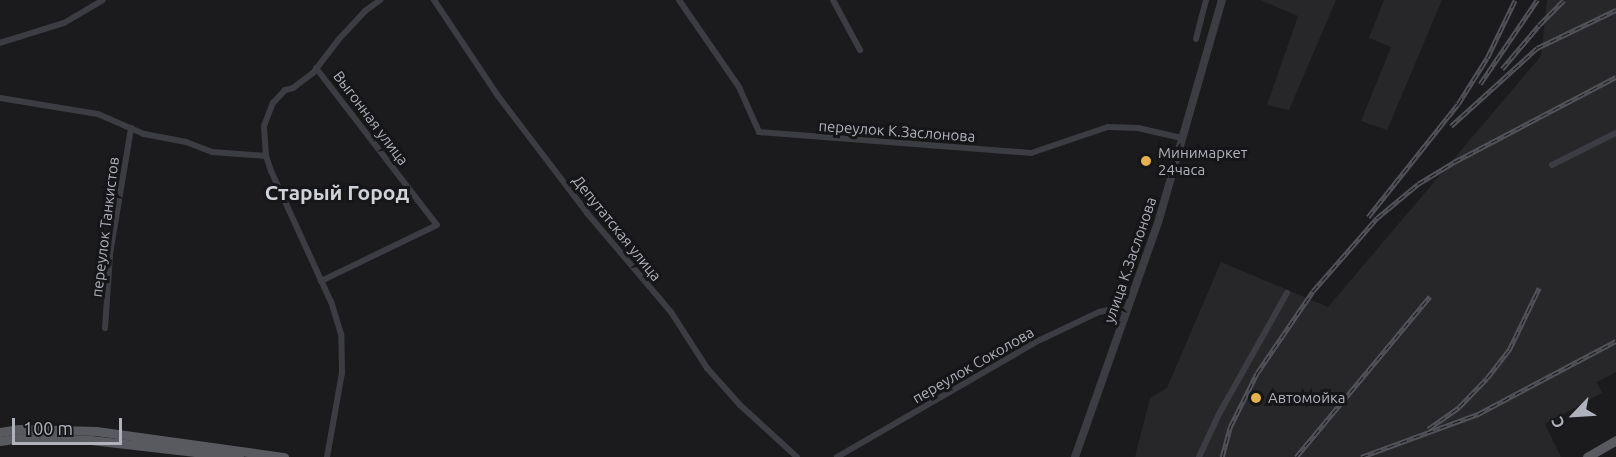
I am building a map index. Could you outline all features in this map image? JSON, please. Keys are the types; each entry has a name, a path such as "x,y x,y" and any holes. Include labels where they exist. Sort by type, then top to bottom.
{"main road":[{"path":"0,432 19,429 96,431 284,457"},
{"path":"0,441 19,438 91,440 239,457"},
{"path":"1587,457 1616,440"},
{"path":"1599,457 1616,447"}],"street":[{"path":"0,43 64,23 103,0"},
{"path":"327,457 342,373 341,334 321,281 266,156 264,126 273,103 285,90 293,88 316,68 360,15 380,0"},
{"name":"Депутатская улица","path":"434,0 498,96 587,213 671,312 707,368 740,405 797,457"},
{"name":"переулок К.Заслонова","path":"680,0 739,87 759,132 1031,153 1108,126 1138,128 1182,138"},
{"path":"833,0 860,50"},
{"path":"1196,39 1206,0"},
{"name":"улица К.Заслонова","path":"1075,457 1158,223 1222,0"},
{"path":"1202,20 1214,24"},
{"name":"Выгонная улица","path":"316,68 437,225 321,281"},
{"path":"0,98 98,114 144,134 186,142 212,152 266,156"},
{"name":"переулок Танкистов","path":"105,328 110,254 131,128"},
{"path":"1552,165 1616,133"},
{"path":"1199,457 1214,423 1287,293"},
{"name":"переулок Соколова","path":"837,457 1040,340 1099,312 1112,309 1127,310"}],"shaded area":[{"path":"1260,0 1336,0 1289,110 1267,105 1298,16"},
{"path":"1384,0 1442,0 1387,130 1361,121 1391,47 1369,38"},
{"path":"1547,0 1616,0 1616,372 1597,382 1602,393 1545,424 1561,457 1135,457 1150,398 1167,388 1221,262 1328,307 1541,56"}],"railway":[{"path":"1368,217 1458,104 1487,58 1515,0"},
{"path":"1480,84 1537,0"},
{"path":"1502,69 1539,25 1564,0"},
{"path":"1451,126 1537,48 1616,10"},
{"path":"1222,457 1230,427 1257,373 1313,291 1377,218 1418,184 1454,162 1616,77"},
{"path":"1428,429 1459,407 1487,378 1509,350 1539,288"},
{"path":"1296,457 1430,296"},
{"path":"1361,457 1478,414 1616,341"}],"place":[{"name":"Минимаркет 24часа","path":"1146,161"},
{"name":"Автомойка","path":"1256,398"}],"district":[{"name":"Старый Город","path":"337,192"}]}
